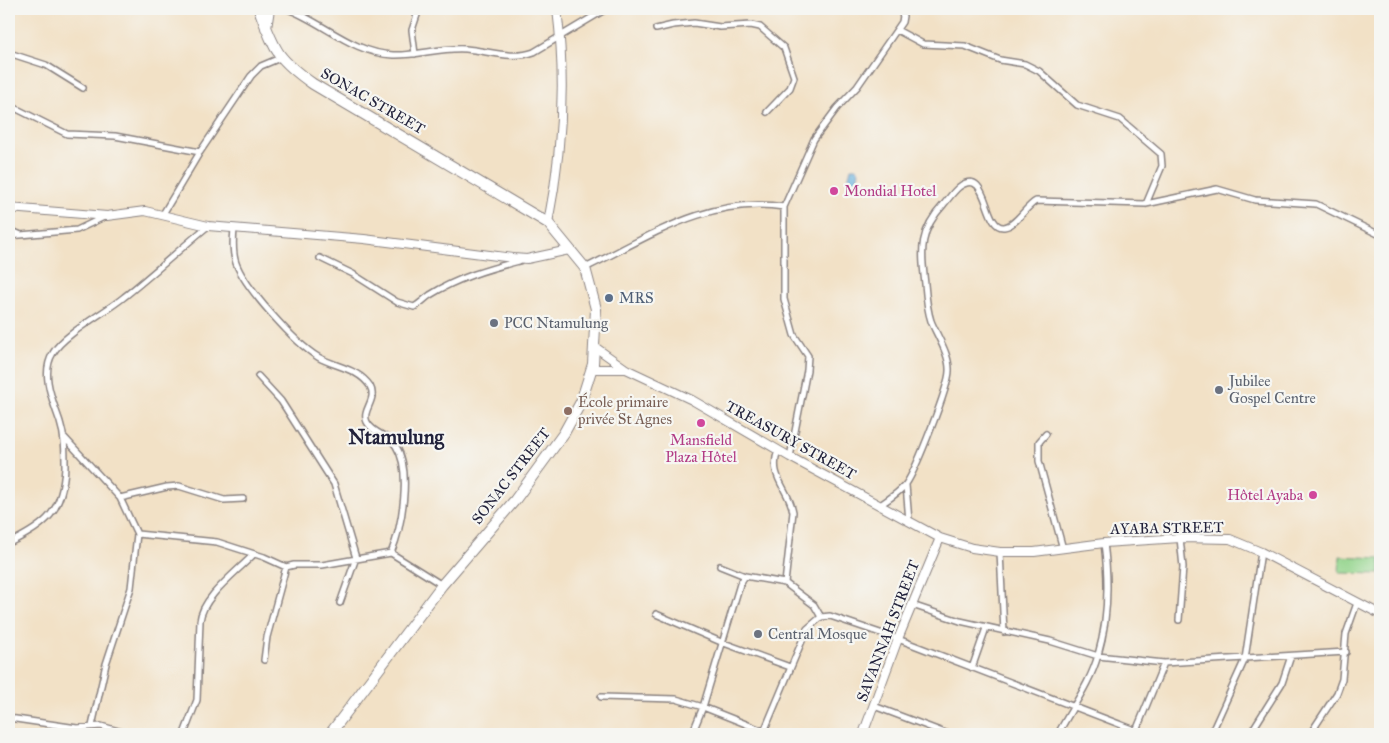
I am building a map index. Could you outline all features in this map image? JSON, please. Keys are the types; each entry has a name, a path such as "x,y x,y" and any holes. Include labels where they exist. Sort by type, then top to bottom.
{"highway":[{"path":"260,9 268,9 266,29"},
{"name":"SONAC STREET","path":"260,9 266,29 280,58 313,84 548,224 584,268 596,309 595,347 592,369 581,402 564,433 514,500 442,585 330,734"}],"street":[{"path":"288,9 344,40 367,50 394,55 451,49 524,56 543,47 560,34 606,9"},
{"path":"416,54 412,30 420,9"},
{"path":"548,224 561,135 562,76 560,34 556,9"},
{"path":"790,457 808,356 794,334 784,299 784,207 814,139 837,108 857,87 897,30 903,19 899,9"},
{"path":"656,30 673,24 694,23 720,27 751,25 760,27 784,48 794,77 790,88 767,112"},
{"path":"897,30 923,44 965,46 1000,60 1025,64 1039,71 1077,105 1114,117 1126,124 1161,154 1162,166 1146,204"},
{"path":"9,52 46,65 83,88"},
{"path":"164,214 200,152 251,76 261,66 280,58"},
{"path":"9,105 67,134 115,136 200,152"},
{"path":"880,505 906,484 926,440 949,371 929,314 922,255 926,228 932,217 960,186 968,183 975,184 982,190 993,221 997,226 1004,227 1011,224 1029,205 1036,201 1146,204 1217,189 1255,200 1316,204 1380,235"},
{"path":"584,268 686,218 745,204 784,207"},
{"path":"9,208 107,216 145,211 208,226 364,239 527,259"},
{"path":"9,236 77,230 107,216"},
{"path":"9,543 27,534 47,519 60,502 64,488 64,437 54,406 48,373 49,362 54,352 68,338 124,298 208,226"},
{"path":"234,229 233,250 236,265 259,298 287,330 311,353 355,373 371,388 373,396 365,416 367,421 397,448 404,470 399,534 391,553"},
{"path":"9,230 19,234"},
{"path":"320,258 353,274 397,302 414,307 429,296 483,270 569,250"},
{"name":"TREASURY STREET","path":"595,347 626,369 692,400 790,457 940,538"},
{"name":"TREASURY STREET","path":"592,369 626,369"},
{"path":"258,376 281,401 334,484 356,558 340,602"},
{"path":"1046,434 1039,442 1039,461 1063,548"},
{"path":"64,437 120,498 137,534 131,588 106,664 92,726"},
{"path":"778,450 774,466 776,474 791,503 793,512 784,584"},
{"path":"906,484 909,521"},
{"path":"120,498 179,486 224,500 243,499"},
{"path":"137,534 217,542 286,567 294,565 322,565 391,553 442,585"},
{"name":"AYABA STREET","path":"940,538 972,548 1000,552 1180,538 1230,539 1261,552 1380,614"},
{"name":"SAVANNAH STREET","path":"863,734 898,639 940,538"},
{"path":"1180,538 1183,567 1180,620"},
{"path":"1058,734 1098,656 1107,606 1108,578 1104,543"},
{"path":"1000,552 1004,632"},
{"path":"1211,734 1245,659 1261,552"},
{"path":"184,734 197,700 200,621 203,609 212,595 254,554"},
{"path":"720,566 745,576 784,584 814,605 821,617"},
{"path":"264,660 267,637 286,567"},
{"path":"692,734 703,707 740,584 745,576"},
{"path":"1310,734 1336,693 1342,679 1346,652 1346,634 1357,603"},
{"path":"912,604 986,628 1050,641 1098,656 1164,663 1346,652"},
{"path":"656,614 721,642 790,667"},
{"path":"764,733 807,629 821,617 830,616 853,622 1145,734"},
{"path":"972,668 986,628"},
{"path":"1250,734 1282,683 1291,656"},
{"path":"1136,731 1164,663"},
{"path":"601,697 676,699 703,707 764,733 771,734"},
{"path":"874,706 941,733 948,734"},
{"path":"9,718 76,731 92,726 116,729 129,734"}],"green space":[{"path":"1340,556 1380,558 1380,574 1339,573"}],"water":[{"path":"851,168 856,168 859,171 856,187 852,189 847,184"}],"place":[{"name":"Mondial Hotel","path":"834,191"},
{"name":"MRS","path":"609,298"},
{"name":"PCC Ntamulung","path":"494,323"},
{"name":"Jubilee Gospel Centre","path":"1219,390"},
{"name":"École primaire privée St Agnes","path":"568,411"},
{"name":"Mansfield Plaza Hôtel","path":"701,423"},
{"name":"Hôtel Ayaba","path":"1313,495"},
{"name":"Central Mosque","path":"758,634"}],"district":[{"name":"Ntamulung","path":"396,437"}]}
